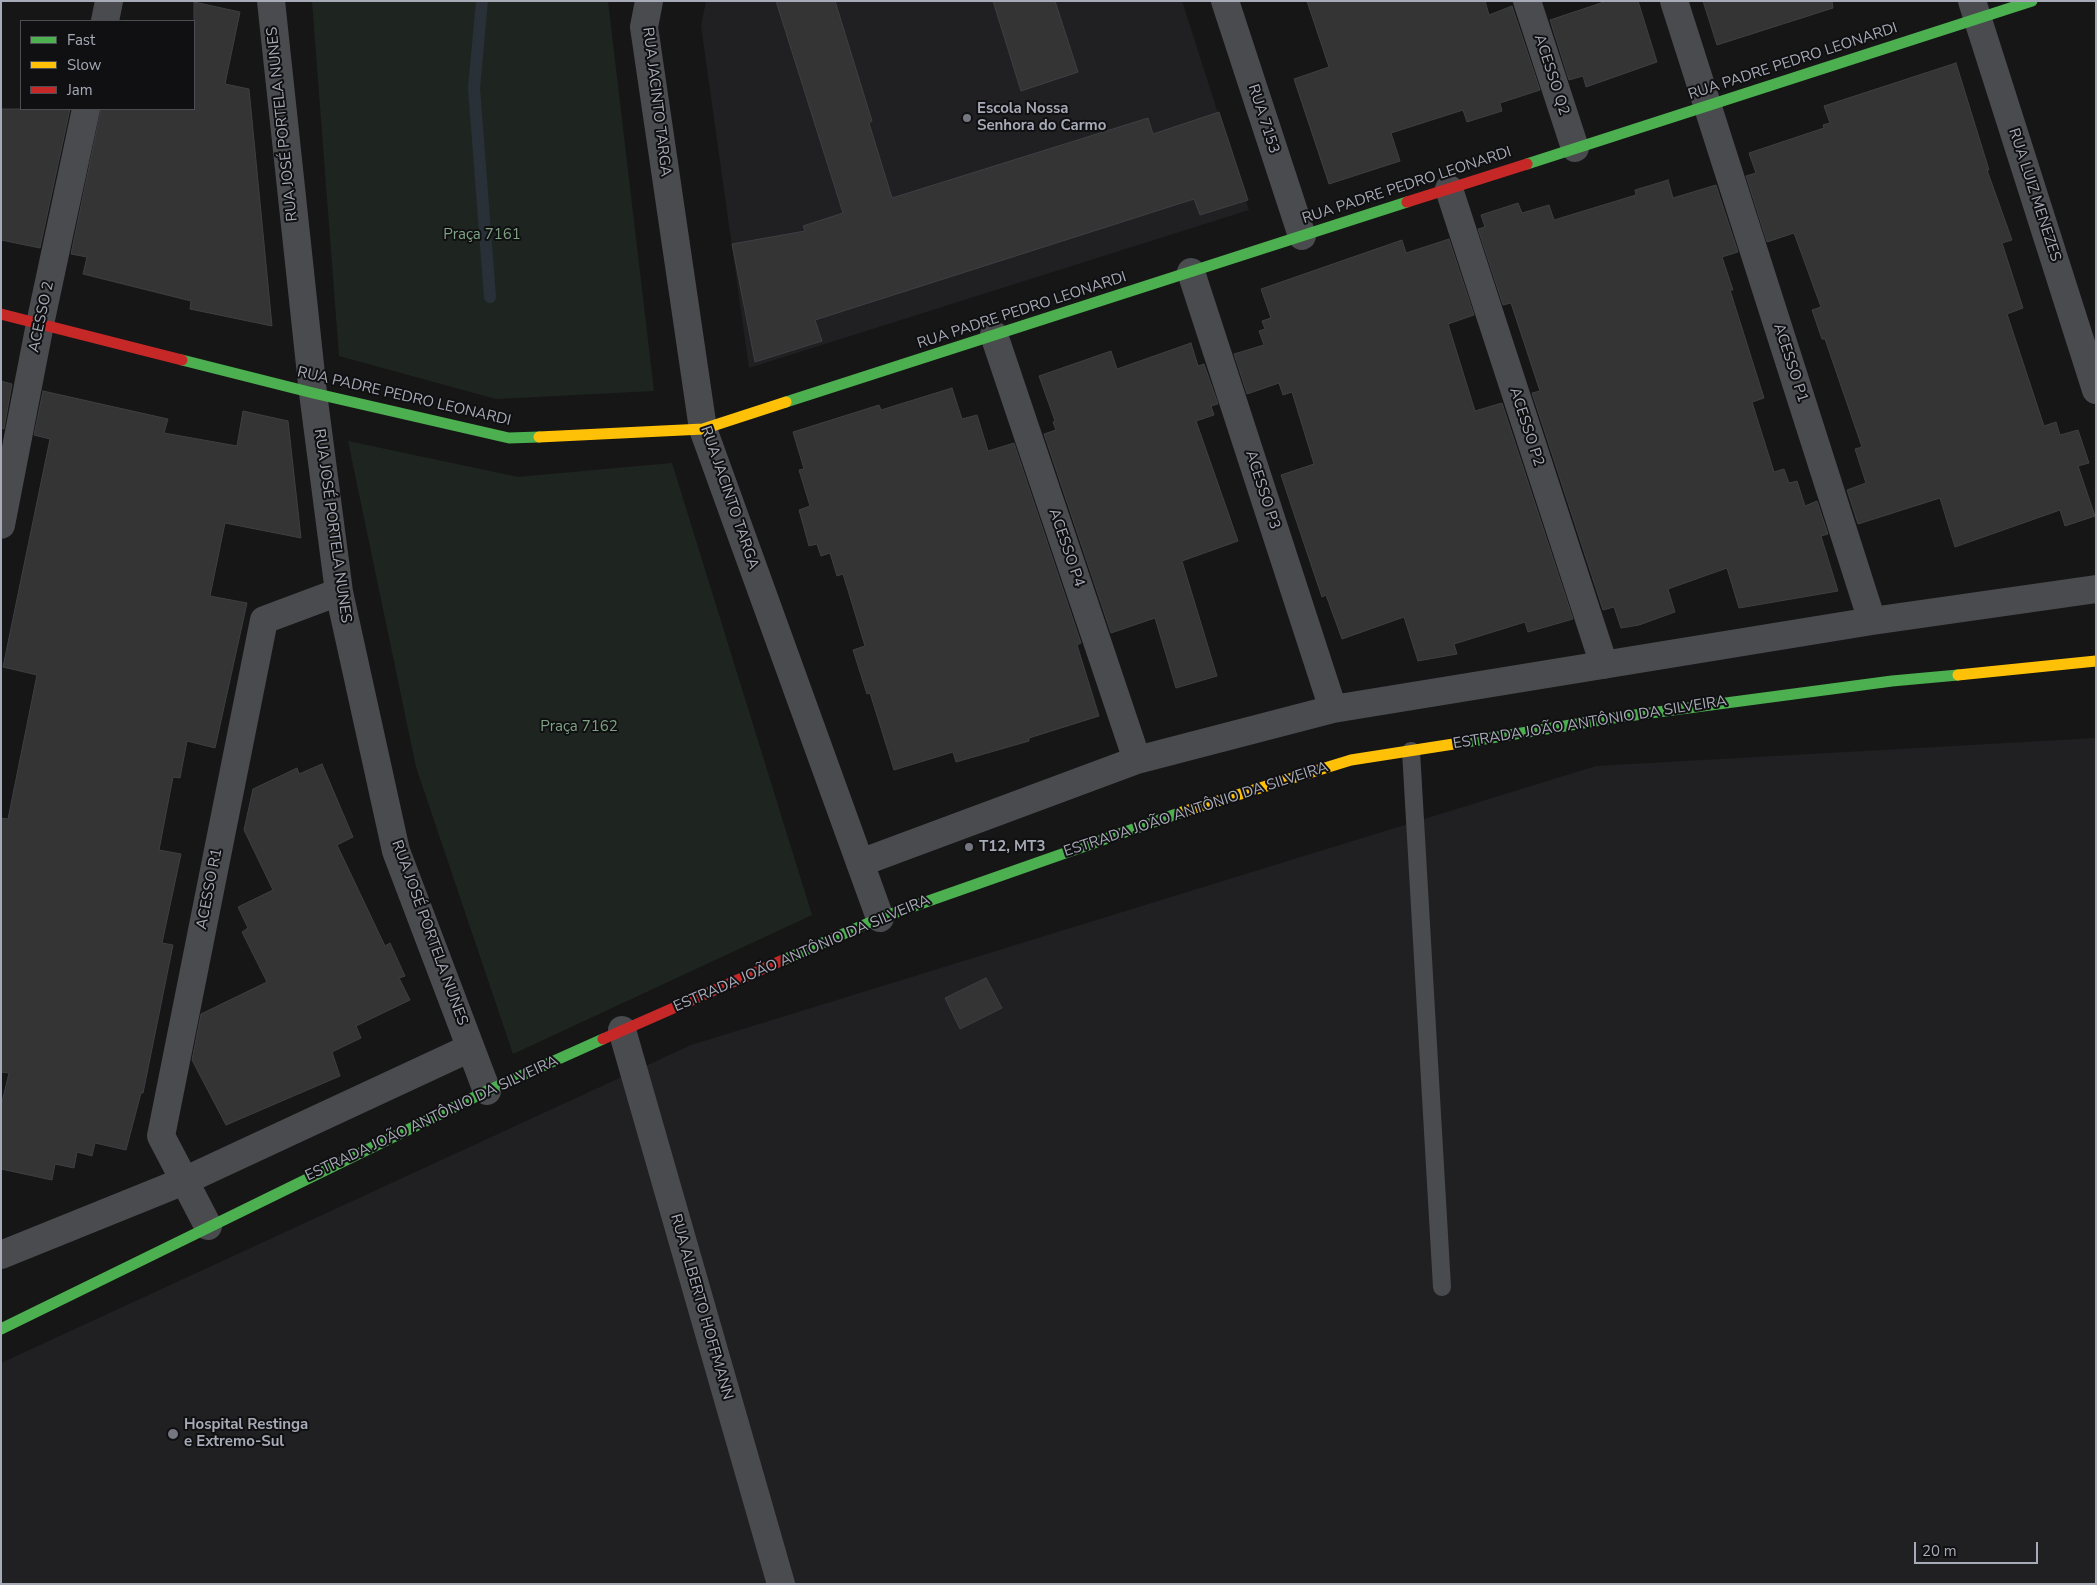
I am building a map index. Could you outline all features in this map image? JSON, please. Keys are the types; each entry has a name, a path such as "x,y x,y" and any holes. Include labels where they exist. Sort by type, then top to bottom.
{"main road":[{"name":"RUA PADRE PEDRO LEONARDI","path":"1,314 313,393 509,438 703,429 1707,106 1975,10 2032,1"},
{"name":"ESTRADA JOÃO ANTÔNIO DA SILVEIRA","path":"1,1329 487,1091 622,1030 880,918 1156,820 1351,760 1620,717 1882,682 2096,660"}],"street":[{"path":"105,20 109,1"},
{"name":"RUA JOSÉ PORTELA NUNES","path":"271,1 313,393 338,592 396,851 487,1091"},
{"name":"RUA JACINTO TARGA","path":"649,1 644,27 703,429 880,918"},
{"name":"RUA 7153","path":"1224,1 1302,236"},
{"name":"ACESSO Q2","path":"1527,1 1575,148"},
{"name":"ACESSO P1","path":"1674,1 1872,621"},
{"name":"RUA LUIZ MENEZES","path":"1975,10 2096,390"},
{"name":"ACESSO 2","path":"1,525 40,324 86,110"},
{"name":"ACESSO P2","path":"1449,189 1604,666"},
{"name":"ACESSO P3","path":"1191,272 1333,709"},
{"name":"ACESSO P4","path":"994,335 1137,760"},
{"path":"860,863 1137,760 1333,709 1872,621 2096,589"},
{"name":"ACESSO R1","path":"208,1226 161,1136 264,620 338,592"},
{"name":"RUA ALBERTO HOFFMANN","path":"622,1030 781,1584"},
{"path":"1,1255 184,1181 470,1048"}],"lane":[{"path":"1411,751 1442,1286"}],"shaded area":[{"name":"Escola Nossa Senhora do Carmo","path":"706,1 1182,1 1249,210 749,368 701,26"},
{"path":"2096,738 2096,1584 1,1584 1,1363 691,1045 1596,766"}],"green space":[{"name":"Praça 7161","path":"312,1 608,1 654,391 496,399 339,356"},
{"name":"Praça 7162","path":"348,441 518,477 672,463 812,915 513,1054 416,767"}],"building":[{"path":"776,1 835,1 872,121 869,123 892,198 1148,118 1153,134 1219,112 1248,200 1200,215 1194,199 815,320 822,341 755,362 732,244 805,231 803,226 843,213"},
{"path":"993,1 1055,1 1078,72 1021,91"},
{"path":"1307,1 1485,1 1489,15 1512,6 1540,90 1500,103 1502,111 1467,122 1463,110 1391,133 1400,161 1329,184 1294,79 1329,67"},
{"path":"1607,1 1638,1 1657,62 1586,87 1583,76 1569,80 1550,20"},
{"path":"1703,1 1832,1 1833,8 1717,45"},
{"path":"194,2 240,12 225,84 249,89 272,326 190,309 191,301 83,274 87,257 71,254 101,110 195,110"},
{"path":"1956,63 1989,170 1987,170 2012,240 2002,243 2023,308 2007,314 2044,426 2056,422 2060,435 2078,430 2089,463 2078,466 2095,516 2065,526 2060,510 1955,547 1940,498 1858,524 1847,490 1866,483 1855,449 1862,447 1825,339 1822,339 1812,310 1821,307 1794,233 1767,242 1746,176 1756,173 1749,153 1824,128 1823,125 1830,123 1824,106"},
{"path":"1,109 70,110 40,248 1,240"},
{"path":"1668,180 1673,198 1716,185 1738,252 1722,257 1733,290 1730,290 1764,398 1752,402 1774,472 1784,469 1789,483 1797,481 1805,506 1817,501 1828,534 1821,536 1838,591 1739,608 1727,568 1668,589 1675,612 1639,625 1621,628 1614,607 1603,610 1532,393 1540,391 1511,303 1503,305 1478,229 1485,227 1481,215 1518,203 1522,213 1549,205 1554,220 1636,195 1635,190"},
{"path":"1449,239 1474,315 1448,324 1475,411 1502,403 1573,619 1528,632 1525,622 1454,644 1457,654 1418,661 1404,617 1342,639 1326,595 1322,597 1281,475 1314,464 1292,392 1283,395 1279,383 1247,394 1234,354 1264,345 1259,331 1265,329 1262,321 1271,318 1261,289 1402,240 1406,253"},
{"path":"1191,343 1198,366 1204,364 1218,404 1211,406 1214,415 1196,421 1238,541 1182,561 1217,676 1176,688 1155,618 1111,633 1044,434 1056,430 1053,422 1055,421 1039,376 1111,351 1117,369"},
{"path":"1,381 12,384 4,429 1,428"},
{"path":"952,388 962,419 977,415 988,451 1014,443 1081,643 1077,645 1099,716 1029,738 1029,741 956,762 953,752 894,770 870,693 867,694 853,650 865,646 843,574 837,576 830,553 821,556 817,544 809,546 799,510 810,506 799,470 804,469 793,432 879,405 881,410"},
{"path":"43,391 168,419 164,433 237,446 243,411 288,421 301,538 225,523 210,596 247,603 215,748 187,741 180,778 173,777 159,850 181,854 162,943 173,945 143,1093 141,1093 126,1150 95,1143 92,1156 77,1152 74,1168 55,1164 52,1180 1,1169 1,1106 9,1073 1,1072 1,818 8,819 37,675 3,667 50,439 34,435"},
{"path":"322,764 353,837 337,845 385,946 390,943 405,976 399,978 410,1000 356,1026 361,1038 332,1052 340,1076 226,1125 192,1060 201,1014 267,982 242,932 248,928 238,907 273,890 244,830 253,789 297,768 299,774"},
{"path":"986,978 1002,1008 960,1029 945,998"}],"waterway":[{"path":"482,1 474,88 490,297"}],"traffic: fast":[{"path":"1527,164 2032,1"},
{"path":"786,402 1407,202"},
{"path":"182,360 313,393 509,438 539,437"},
{"path":"1460,743 1620,717 1892,681 1958,675"},
{"path":"783,960 880,918 1182,812"},
{"path":"1,1329 487,1091 603,1039"}],"traffic: slow":[{"path":"539,437 703,429 786,402"},
{"path":"1958,675 2096,661"},
{"path":"1182,812 1351,760 1460,743"}],"traffic: jam":[{"path":"1407,202 1527,164"},
{"path":"1,314 182,360"},
{"path":"603,1039 783,960"}],"place":[{"name":"Escola Nossa Senhora do Carmo","path":"967,118"},
{"name":"T12, MT3","path":"969,847"},
{"name":"Hospital Restinga e Extremo-Sul","path":"173,1434"}]}
